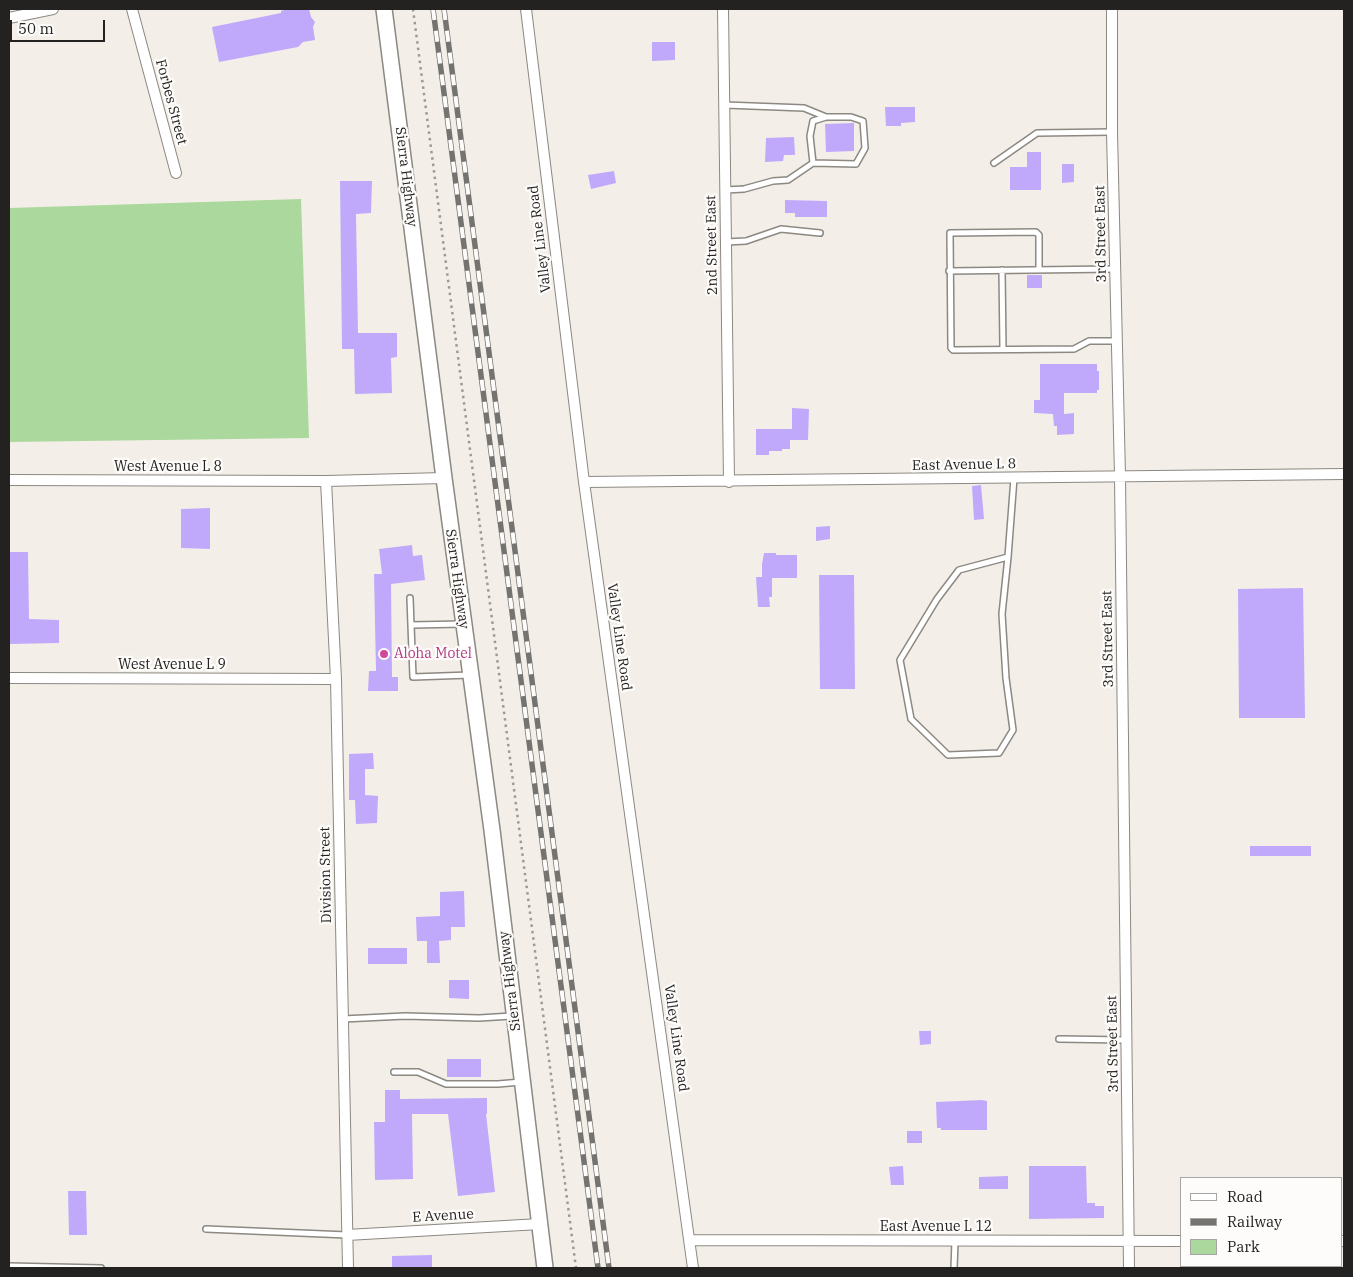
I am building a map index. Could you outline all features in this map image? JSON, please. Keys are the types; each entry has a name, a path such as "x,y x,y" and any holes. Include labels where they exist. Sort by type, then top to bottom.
{"main road":[{"name":"Sierra Highway","path":"384,9 471,675 545,1268"}],"street":[{"path":"9,18 53,9"},
{"name":"Forbes Street","path":"132,9 176,173"},
{"name":"Valley Line Road","path":"526,9 584,482 693,1268"},
{"name":"2nd Street East","path":"723,9 729,482"},
{"name":"3rd Street East","path":"1112,9 1112,132 1120,476 1129,1268"},
{"name":"East Avenue L 8","path":"584,482 729,482 1344,474"},
{"path":"326,481 444,478"},
{"name":"West Avenue L 8","path":"9,480 326,481"},
{"name":"Division Street","path":"326,481 336,679 348,1268"},
{"name":"West Avenue L 9","path":"9,678 336,679"},
{"name":"E Avenue","path":"347,1235 540,1224"},
{"name":"East Avenue L 12","path":"690,1240 1180,1242"}],"lane":[{"path":"724,105 804,108 826,116 851,116 863,121 866,148 856,164 813,163 788,180 772,181 744,189 725,190"},
{"path":"813,163 810,136 813,121 826,116"},
{"path":"994,163 1037,133 1112,132"},
{"path":"726,242 746,241 781,229 820,233"},
{"path":"1040,270 1039,235 1036,232 950,233 951,348 953,350 1074,350 1089,341 1117,341"},
{"path":"949,271 1115,269"},
{"path":"1002,270 1003,350"},
{"path":"1008,557 959,570 937,599 900,660 911,719 948,755 1000,753 1013,730 1006,678 1002,614 1008,557 1014,478"},
{"path":"410,598 414,677 471,675"},
{"path":"411,625 464,624"},
{"path":"343,1019 405,1016 479,1018 514,1016"},
{"path":"1059,1038 1126,1040"},
{"path":"394,1072 418,1072 446,1084 522,1082"},
{"path":"206,1229 347,1235"},
{"path":"954,1268 955,1241"},
{"path":"9,1266 101,1268"}],"path":[{"path":"413,9 576,1268"}],"green space":[{"path":"301,199 309,438 9,442 9,208"}],"building":[{"path":"287,9 309,9 311,17 315,22 313,27 315,40 303,42 298,47 219,62 212,27 281,13 281,11"},
{"path":"652,42 675,42 675,60 652,61"},
{"path":"885,107 915,107 915,122 901,123 901,126 886,126"},
{"path":"854,123 854,151 826,152 825,124"},
{"path":"794,137 795,155 784,155 783,161 765,162 766,138"},
{"path":"1027,152 1041,152 1041,190 1010,190 1010,167 1027,167"},
{"path":"1062,164 1074,164 1074,182 1062,183"},
{"path":"614,171 616,183 591,189 588,175"},
{"path":"340,181 372,181 371,213 356,214 358,333 397,333 397,357 391,358 392,393 355,394 354,349 342,349"},
{"path":"785,200 827,201 827,217 795,217 795,213 785,213"},
{"path":"1027,275 1042,275 1042,288 1027,288"},
{"path":"1040,364 1097,364 1099,390 1097,390 1097,393 1064,393 1064,414 1074,413 1074,434 1057,435 1057,426 1054,426 1053,414 1034,413 1034,400 1040,400"},
{"path":"792,408 809,409 808,440 790,440 790,449 769,451 769,455 756,455 756,429 792,429"},
{"path":"981,485 984,519 974,520 972,486"},
{"path":"210,508 210,549 181,548 181,509"},
{"path":"830,526 830,539 816,541 816,527"},
{"path":"412,545 413,556 422,555 425,580 391,584 392,677 398,677 398,691 368,691 369,671 376,671 374,574 382,574 379,549"},
{"path":"9,552 28,552 29,619 59,620 59,643 9,644"},
{"path":"764,553 797,555 797,578 772,578 772,597 769,597 770,607 758,607 756,577 762,577"},
{"path":"819,575 854,575 855,689 820,689"},
{"path":"1303,588 1305,718 1239,718 1238,589"},
{"path":"373,753 374,769 365,769 365,795 378,796 377,823 356,824 355,800 349,800 349,754"},
{"path":"1250,846 1311,846 1311,856 1250,856"},
{"path":"464,891 465,927 451,927 451,940 439,941 440,963 427,963 427,941 417,941 416,917 440,916 440,892"},
{"path":"368,948 407,948 407,964 368,964"},
{"path":"449,980 469,980 469,999 449,998"},
{"path":"919,1031 931,1031 931,1044 920,1045"},
{"path":"447,1059 481,1059 481,1077 447,1077"},
{"path":"385,1090 400,1090 400,1099 487,1098 486,1114 495,1192 458,1196 448,1114 412,1114 413,1179 375,1180 374,1122 385,1122"},
{"path":"987,1101 987,1130 941,1130 941,1128 937,1128 936,1102"},
{"path":"907,1131 922,1131 922,1143 907,1143"},
{"path":"903,1166 904,1185 891,1185 889,1167"},
{"path":"1029,1166 1086,1166 1087,1203 1095,1203 1095,1206 1104,1206 1104,1218 1029,1219"},
{"path":"1008,1176 1008,1189 979,1189 979,1177"},
{"path":"68,1191 86,1191 87,1235 69,1235"},
{"path":"432,1255 432,1268 392,1268 392,1256"}],"railway":[{"path":"433,9 598,1268"},
{"path":"444,9 609,1268"}],"place":[{"name":"Aloha Motel","path":"384,654"}]}
